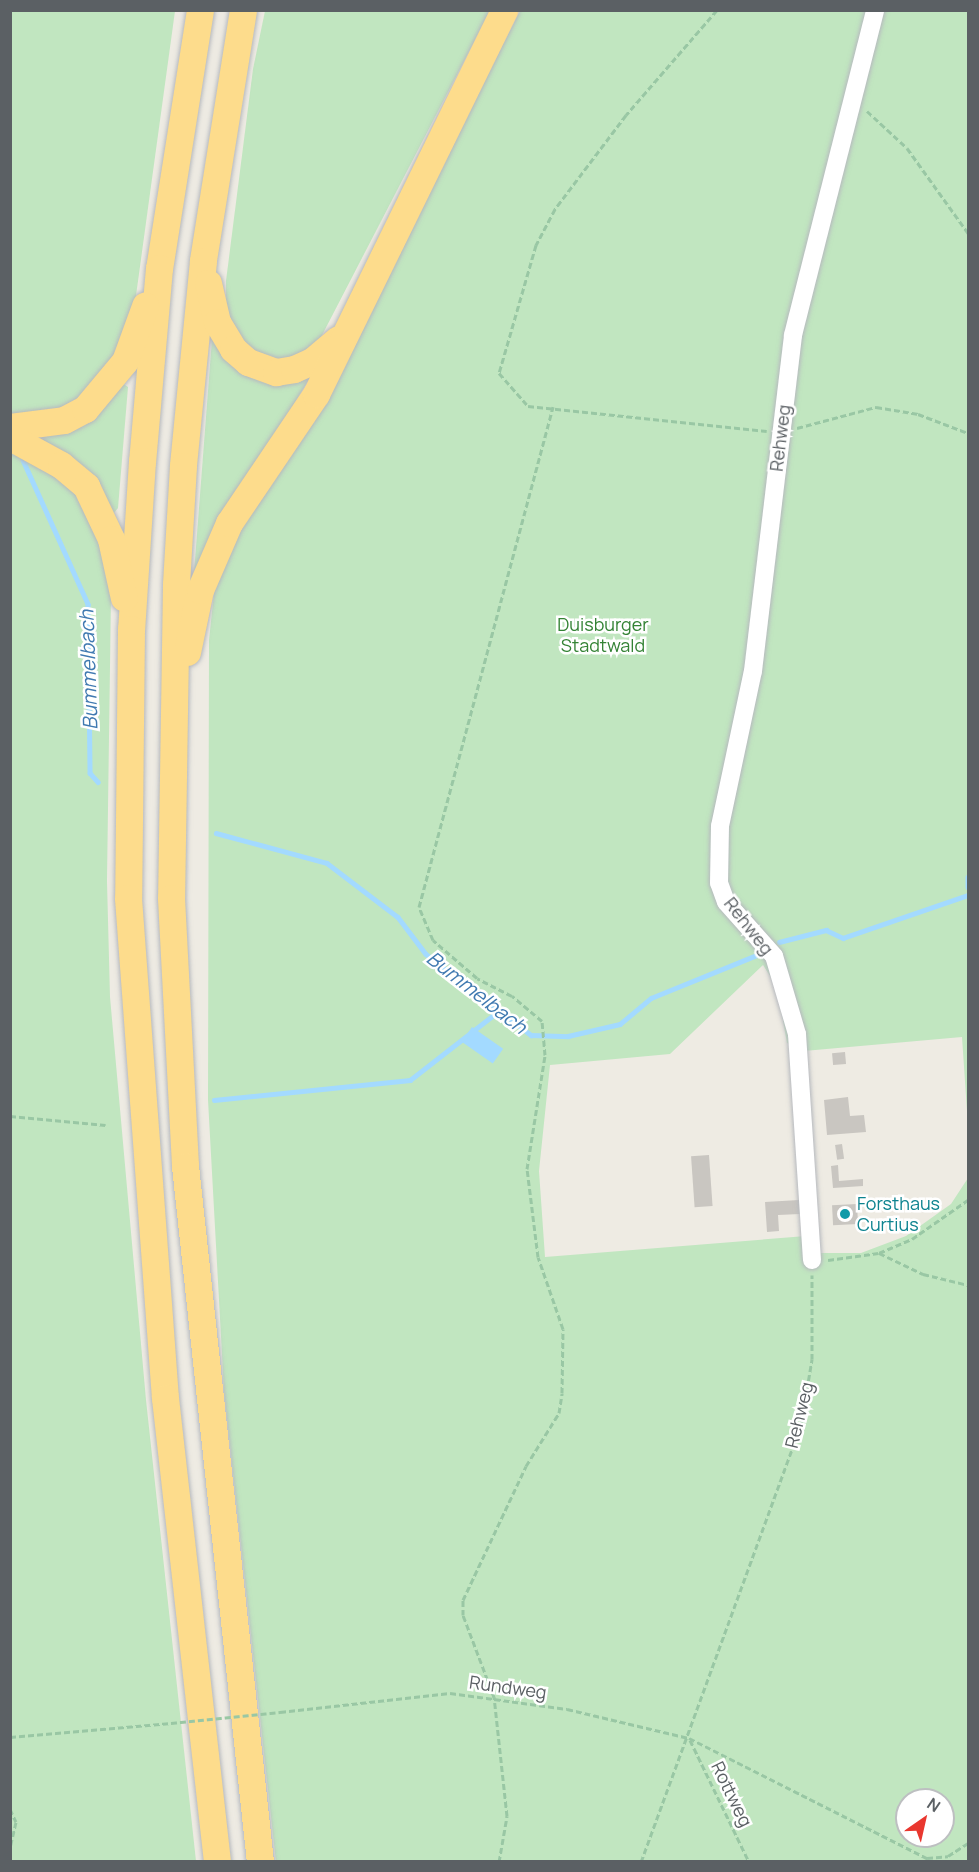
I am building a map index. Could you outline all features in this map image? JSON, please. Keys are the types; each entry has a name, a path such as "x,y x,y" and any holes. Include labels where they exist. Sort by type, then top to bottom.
{"highway":[{"path":"200,10 159,268 131,628 128,898 134,1019 165,1398 217,1862"},
{"path":"243,10 203,261 183,466 173,715 171,898 185,1166 260,1862"},
{"path":"173,715 200,590 229,523 316,394 504,10"},
{"path":"203,261 217,322 232,349 248,362 276,372 294,369 312,362 345,332"},
{"path":"10,427 64,420 85,409 108,387 125,361 159,268"},
{"path":"10,437 61,465 86,486 111,539 131,628"}],"lane":[{"name":"Rehweg","path":"812,1260 797,1034 774,956 726,902 719,883 720,825 753,671 793,335 874,10"}],"path":[{"path":"717,10 585,168 536,245 499,373 528,406 781,432 876,407 918,414 969,433"},
{"path":"852,97 907,148 969,233"},
{"path":"499,1862 507,1816 495,1697 463,1615 463,1600 526,1466 559,1413 562,1393 562,1329 538,1257 527,1169 545,1055 542,1021 512,996 477,978 433,940 419,907 553,407"},
{"path":"10,1116 106,1125"},
{"path":"812,1260 850,1260 879,1253 912,1239 969,1200"},
{"path":"879,1253 923,1274 969,1285"},
{"name":"Rehweg","path":"641,1862 689,1738 801,1425 812,1359 812,1260"},
{"name":"Rundweg","path":"10,1737 280,1712 396,1696 495,1697 689,1738 927,1860 948,1856 969,1843"},
{"name":"Rottweg","path":"689,1738 749,1862"},
{"path":"10,1809 16,1822 10,1849"}],"green space":[{"path":"11,11 175,11 131,332 82,405 11,421"},
{"path":"265,11 490,11 319,341 309,352 277,362 240,345 226,319 226,281 253,69"},
{"name":"Duisburger Stadtwald","path":"520,11 968,11 968,1126 962,1037 804,1051 787,1043 777,987 763,965 670,1054 550,1065 539,1171 545,1257 806,1236 819,1253 861,1253 906,1236 951,1204 968,1178 968,1861 276,1862 224,1391 208,1100 209,640 214,593 231,542 367,313"},
{"path":"212,339 221,347 316,367 194,573"},
{"path":"122,383 128,387 118,508 114,513 33,438"},
{"path":"10,446 55,468 94,516 111,595 107,881 110,997 146,1400 196,1861 11,1861"}],"water":[{"path":"472,1027 503,1049 493,1064 462,1042"}],"building":[{"path":"845,1052 846,1064 833,1065 832,1053"},
{"path":"848,1097 850,1116 864,1115 866,1132 827,1135 824,1100"},
{"path":"842,1144 844,1159 837,1160 835,1145"},
{"path":"709,1155 713,1206 695,1207 691,1156"},
{"path":"838,1165 839,1181 863,1179 863,1186 833,1188 831,1166"},
{"path":"799,1200 800,1214 778,1215 779,1231 767,1232 765,1202"},
{"name":"Forsthaus Curtius","path":"857,1204 858,1224 833,1225 832,1205"}],"waterway":[{"name":"Bummelbach","path":"23,460 88,604 90,773 98,782"},
{"name":"Bummelbach","path":"216,833 327,863 398,917 426,954 531,1035 568,1036 620,1024 651,998 757,955"},
{"name":"Bummelbach","path":"968,877 968,887"},
{"name":"Bummelbach","path":"779,942 826,930 843,938 968,895"},
{"path":"214,1100 410,1080 500,1010"}],"place":[{"name":"Forsthaus Curtius","path":"845,1214"}]}
